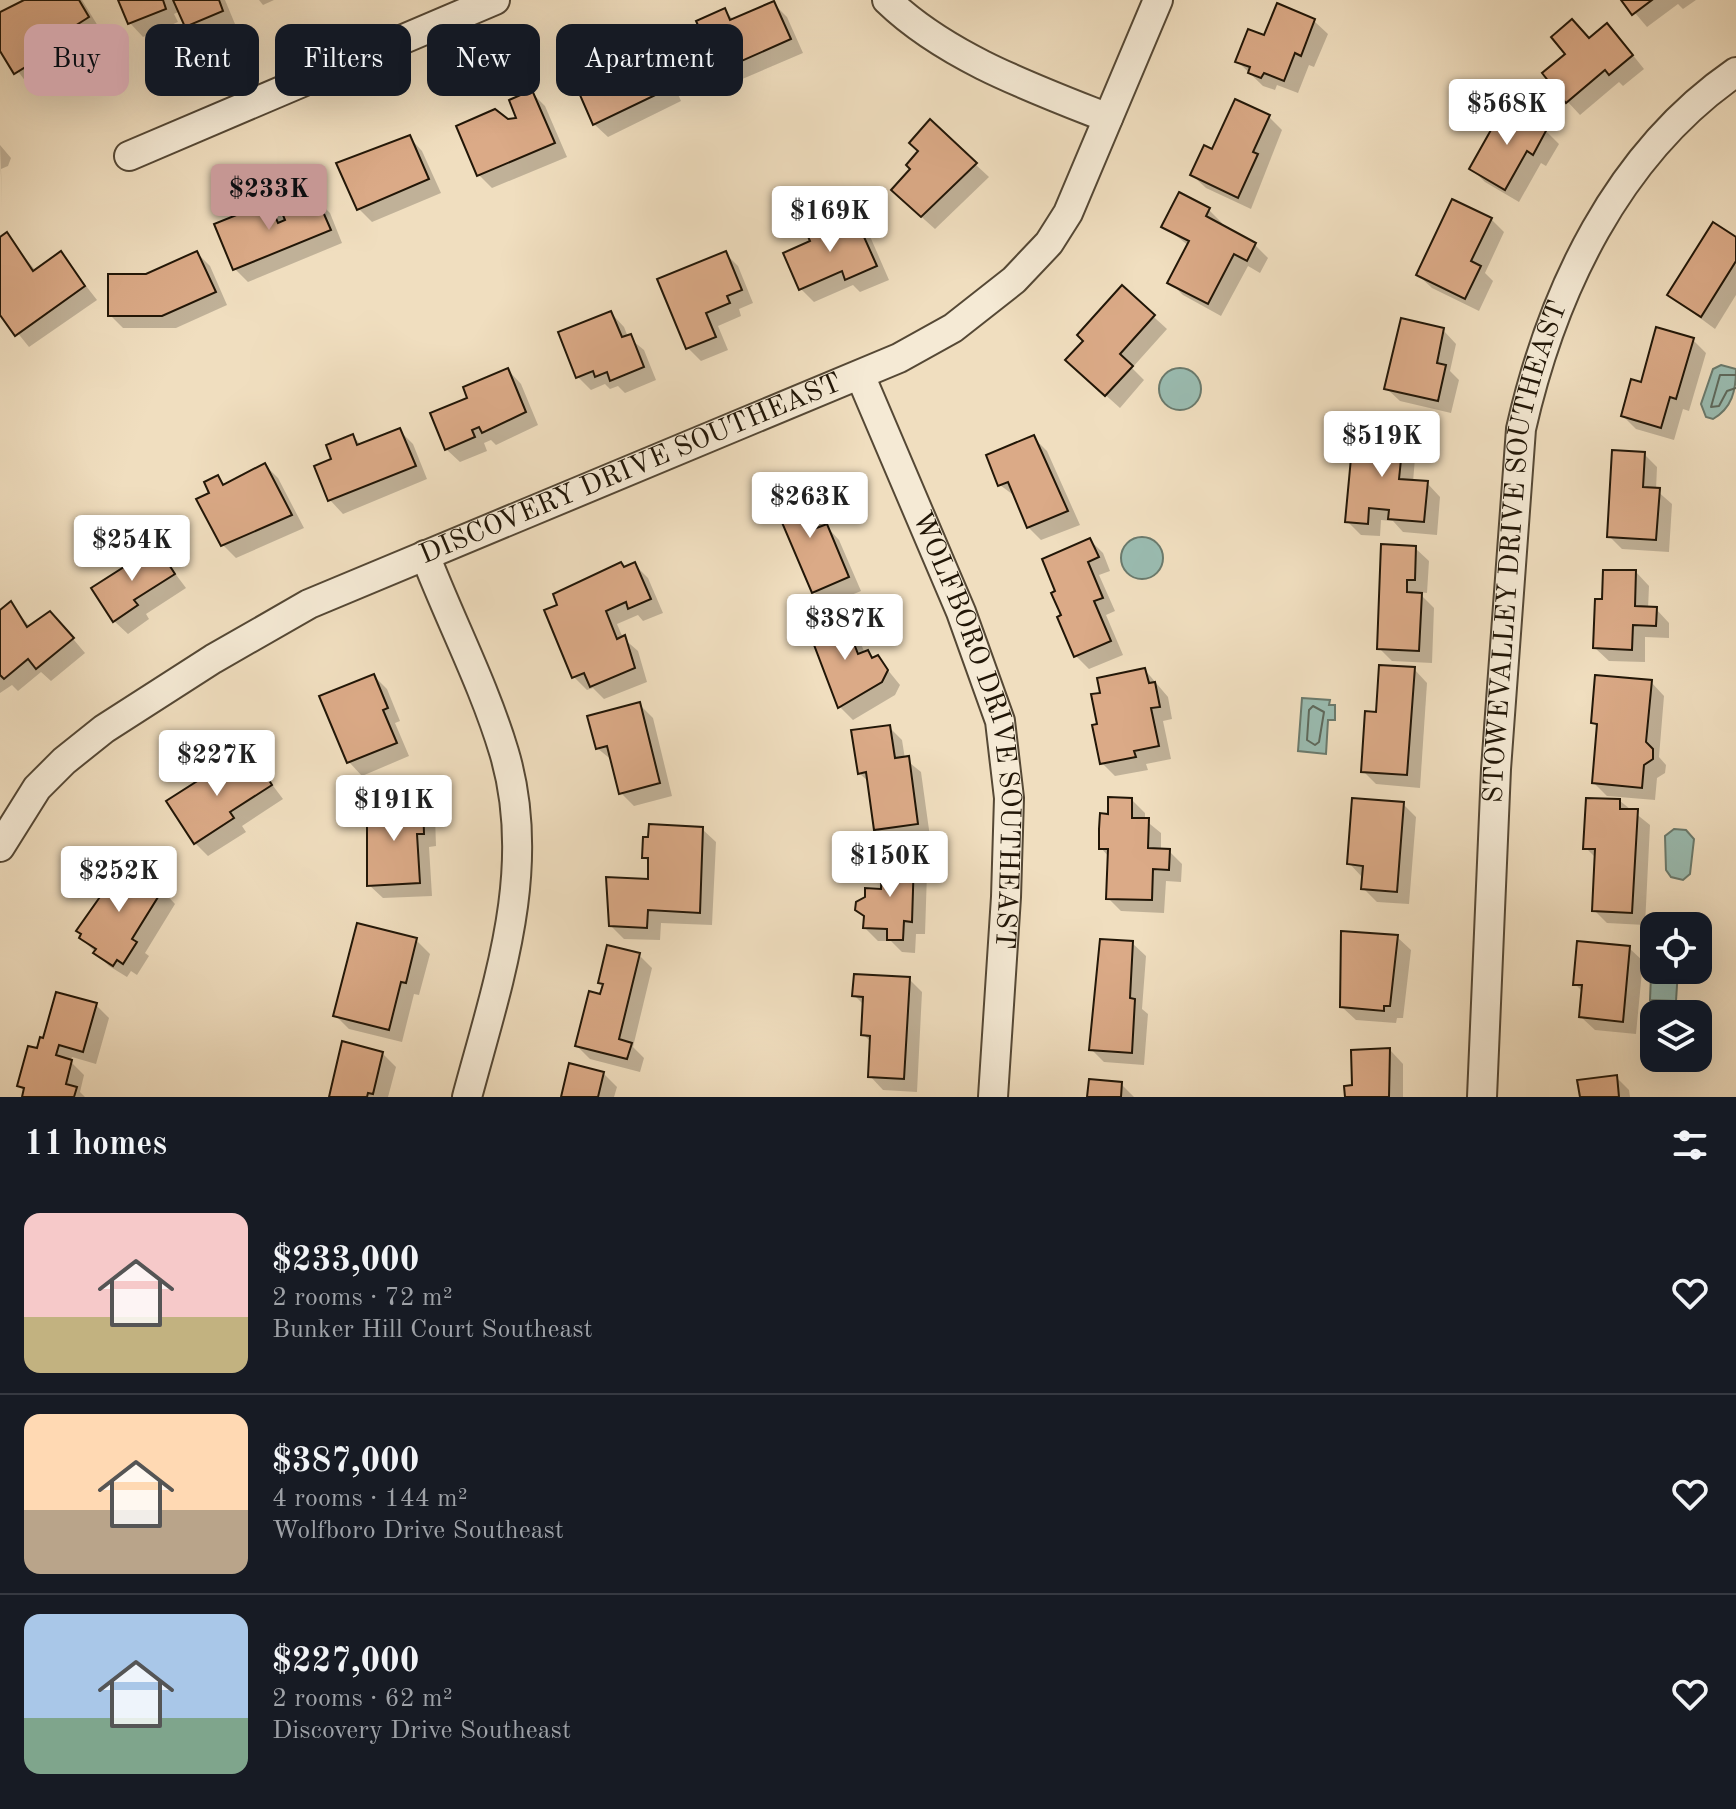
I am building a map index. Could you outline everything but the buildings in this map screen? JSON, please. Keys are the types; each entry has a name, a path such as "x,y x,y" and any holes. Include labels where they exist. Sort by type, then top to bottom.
{"street":[{"path":"129,156 495,0"},
{"path":"887,0 910,22 987,66 1108,118"},
{"name":"DISCOVERY DRIVE SOUTHEAST","path":"0,847 37,788 64,761 104,729 213,659 309,604 860,375 953,328 1014,280 1049,243 1068,213 1158,0"},
{"name":"STOWEVALLEY DRIVE SOUTHEAST","path":"1482,1097 1496,769 1520,441 1532,375 1559,300 1592,236 1623,189 1641,163 1684,115 1736,72"},
{"name":"WOLFBORO DRIVE SOUTHEAST","path":"860,375 961,612 1000,721 1009,798 993,1097"},
{"path":"425,555 504,753 518,839 516,905 467,1097"}],"water":[{"path":"1721,365 1736,369 1735,385 1729,404 1713,419 1706,417 1701,404 1713,369"},
{"path":"1180,368 1195,374 1201,389 1195,404 1180,410 1165,404 1159,389 1165,374"},
{"path":"1142,537 1157,543 1163,558 1157,573 1142,579 1127,573 1121,558 1127,543"},
{"path":"1302,698 1330,700 1329,705 1335,705 1335,720 1328,720 1326,754 1298,751"},
{"path":"1674,829 1686,830 1694,839 1690,874 1683,880 1671,877 1666,870 1665,836"},
{"path":"1651,984 1677,984 1676,1000 1650,1000"}]}
